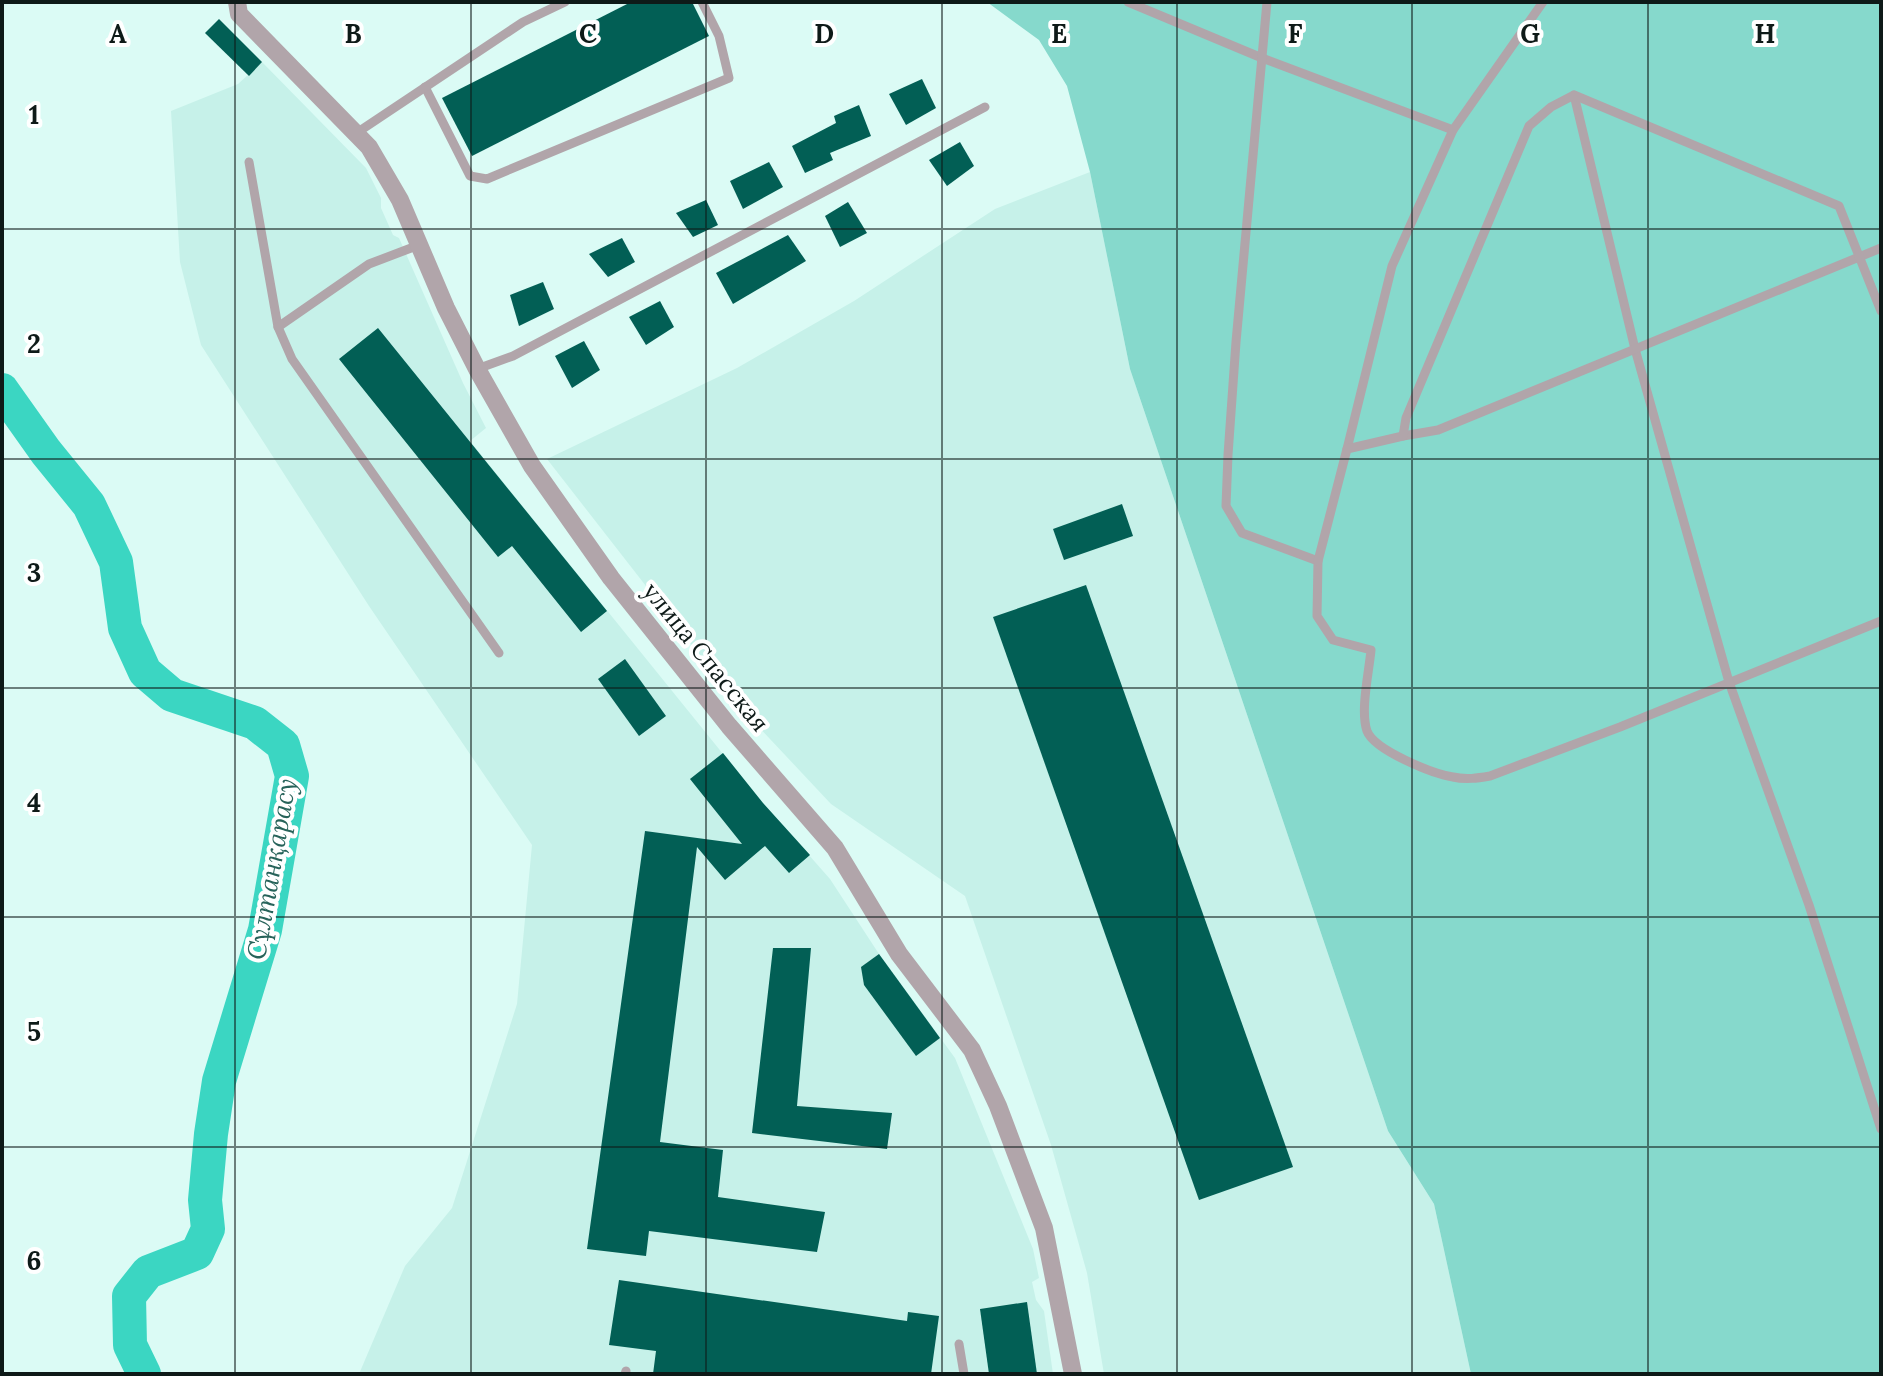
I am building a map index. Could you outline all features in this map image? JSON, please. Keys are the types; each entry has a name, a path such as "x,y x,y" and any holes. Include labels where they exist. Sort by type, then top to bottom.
{"street":[{"name":"улица Спасская","path":"237,2 239,14 369,147 400,200 477,369 532,466 611,578 729,726 835,848 899,954 972,1050 998,1106 1044,1228 1073,1374"}],"lane":[{"path":"355,134 523,22 565,2"},
{"path":"425,87 470,176 487,179 729,78 719,36 702,2"},
{"path":"1128,2 1262,58 1453,130"},
{"path":"1267,2 1233,385 1226,506 1242,533 1318,561"},
{"path":"1543,2 1453,130 1392,266 1318,561 1317,616 1333,640 1371,650 1365,718 1368,734 1380,747 1451,777 1473,779 1490,776 1881,621"},
{"path":"1574,95 1839,206 1881,311"},
{"path":"1574,95 1635,349 1729,682 1809,905 1881,1129"},
{"path":"1403,436 1406,418 1529,126 1551,107 1574,95"},
{"path":"477,369 513,356 985,107"},
{"path":"249,162 278,327 292,359 499,653"},
{"path":"278,327 369,264 419,245"},
{"path":"1347,449 1438,430 1881,248"},
{"path":"959,1344 964,1374"}],"shaded area":[{"path":"262,62 366,168 381,198 381,208 393,235 399,238 486,428 470,441 757,796 830,879 879,954 955,1058 1033,1249 1039,1278 1032,1282 1036,1300 1044,1311 1053,1374 359,1374 405,1266 452,1208 517,1004 532,845 369,606 201,345 180,262 171,111 238,84"},
{"path":"1090,172 1130,369 1388,1131 1434,1204 1471,1374 1104,1374 1087,1273 1051,1145 965,896 831,804 741,708 547,459 737,368 854,301 995,209"}],"green space":[{"path":"987,2 1881,2 1881,1374 1471,1374 1434,1204 1388,1131 1130,369 1090,172 1067,86 1039,40"}],"building":[{"path":"631,2 692,2 709,36 472,156 442,98"},
{"path":"219,19 262,62 249,76 205,33"},
{"path":"922,79 936,108 906,125 889,94"},
{"path":"859,105 871,136 830,153 833,160 805,173 792,146 836,123 834,116"},
{"path":"960,142 974,166 947,186 929,160"},
{"path":"769,162 783,187 743,209 730,181"},
{"path":"706,200 718,225 693,237 676,213"},
{"path":"848,202 867,233 840,247 825,216"},
{"path":"788,235 806,261 733,304 716,273"},
{"path":"622,238 635,262 608,277 589,254"},
{"path":"543,282 554,309 519,326 510,295"},
{"path":"660,301 674,327 646,345 629,317"},
{"path":"378,328 607,611 581,632 512,546 498,557 339,359"},
{"path":"584,341 600,370 572,388 555,356"},
{"path":"1122,504 1133,536 1064,560 1053,529"},
{"path":"1086,585 1293,1167 1199,1200 993,617"},
{"path":"625,659 666,716 639,736 598,679"},
{"path":"723,753 810,855 789,873 765,846 725,880 697,847 660,1142 723,1150 718,1197 825,1212 817,1252 649,1231 646,1256 587,1249 645,831 742,844 690,779"},
{"path":"773,948 811,948 797,1106 892,1113 887,1149 752,1133"},
{"path":"879,954 940,1038 916,1056 864,985 861,967"},
{"path":"619,1280 907,1321 908,1312 939,1316 931,1374 653,1374 656,1351 609,1345"},
{"path":"1027,1302 1037,1374 989,1374 980,1309"}],"waterway":[{"name":"Сұлтанқарасу","path":"2,390 89,505 116,562 125,628 145,672 172,695 255,723 283,745 292,776 265,930 219,1081 205,1200 208,1229 197,1253 148,1272 129,1296 130,1345 144,1374"}]}
